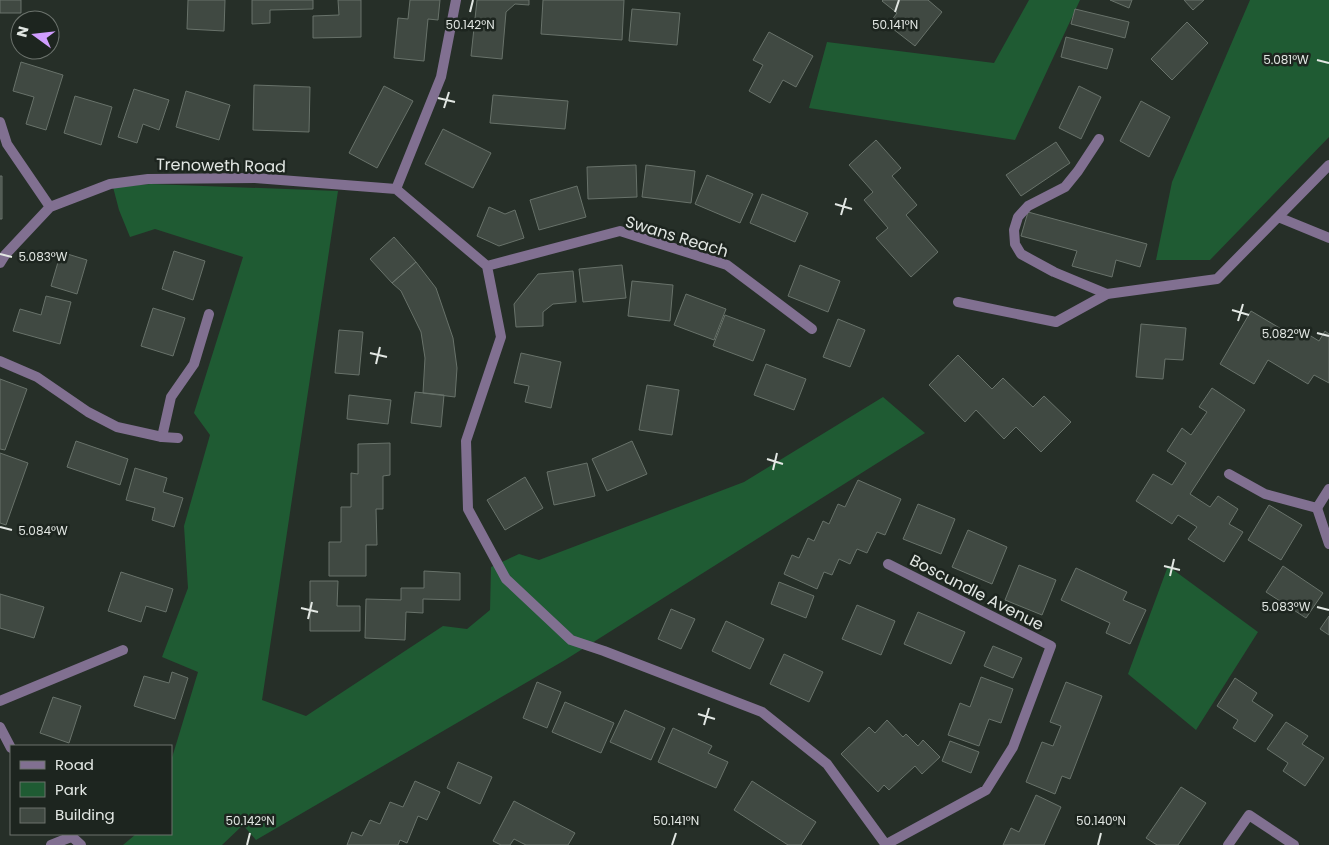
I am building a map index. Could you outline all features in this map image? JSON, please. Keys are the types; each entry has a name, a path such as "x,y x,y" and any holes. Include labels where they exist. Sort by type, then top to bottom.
{"street":[{"path":"456,0 442,77 396,189 487,266"},
{"path":"0,122 7,144 50,207"},
{"path":"1099,139 1065,188 1028,206 1018,217 1014,237 1015,244 1021,254 1054,272 1107,294"},
{"path":"958,302 1056,322 1107,294 1217,279 1329,165"},
{"name":"Trenoweth Road","path":"0,263 5,255 50,207 110,184 148,179 255,178 396,189"},
{"path":"1278,217 1329,238"},
{"name":"Swans Reach","path":"487,266 620,231 727,265 812,330"},
{"name":"Boscundle Avenue","path":"487,266 501,337 466,441 468,509 506,579 570,640 604,651 762,712 827,764 886,845 986,790 1013,747 1051,646 888,564"},
{"path":"162,437 171,398 194,364 209,314"},
{"path":"0,361 37,378 88,412 117,428 162,437 178,438"},
{"path":"1229,474 1265,494 1317,508"},
{"path":"1317,508 1329,489"},
{"path":"1317,508 1329,544"},
{"path":"0,701 123,650"},
{"path":"0,727 10,746"},
{"path":"1228,845 1249,815 1294,845"},
{"path":"51,845 70,835 81,845"}],"green space":[{"path":"1029,0 1080,0 1015,140 809,108 827,42 994,63"},
{"path":"1250,0 1329,0 1329,137 1210,260 1156,260 1172,182"},
{"path":"151,184 338,191 262,700 306,716 443,626 467,629 490,610 491,567 519,554 539,560 744,482 883,397 925,433 565,660 256,840 243,825 222,845 123,845 135,835 172,835 172,758 198,672 162,657 188,588 184,526 210,435 194,413 243,257 155,229 130,237 119,210 113,187"},
{"path":"1168,566 1258,632 1196,730 1128,674"}],"building":[{"path":"0,0 21,0 21,10 10,10 10,13 0,13"},
{"path":"188,0 225,0 224,31 187,29"},
{"path":"252,0 313,0 313,9 270,10 270,23 252,24"},
{"path":"338,0 361,0 361,37 313,38 313,16 339,15"},
{"path":"410,0 440,0 438,20 428,19 424,61 394,58 398,18 408,19"},
{"path":"477,0 529,0 529,5 515,4 506,12 502,59 471,56"},
{"path":"543,0 624,0 622,40 541,34"},
{"path":"883,0 928,0 942,12 915,46 888,25 897,13"},
{"path":"1110,0 1132,0 1129,8"},
{"path":"1184,0 1204,0 1193,10"},
{"path":"632,9 680,13 677,45 629,41"},
{"path":"1075,9 1129,22 1125,38 1071,24"},
{"path":"1187,22 1208,43 1172,80 1151,59"},
{"path":"769,32 813,56 796,87 783,80 770,103 749,91 763,65 753,60"},
{"path":"1066,37 1113,49 1107,69 1061,57"},
{"path":"21,62 63,75 46,130 26,124 34,97 13,91"},
{"path":"254,85 310,87 309,132 253,130"},
{"path":"384,86 413,101 377,168 349,153"},
{"path":"1079,86 1101,97 1081,139 1059,128"},
{"path":"134,89 169,100 159,130 143,124 137,143 118,137"},
{"path":"186,91 230,105 219,140 176,127"},
{"path":"493,95 568,101 565,129 490,123"},
{"path":"75,96 112,107 101,145 64,133"},
{"path":"1141,101 1170,117 1149,157 1120,141"},
{"path":"443,129 491,153 473,188 425,164"},
{"path":"876,140 901,168 892,176 917,205 906,215 938,252 911,277 876,238 888,228 864,200 873,192 849,165"},
{"path":"1056,142 1070,163 1021,196 1006,175"},
{"path":"636,165 637,197 588,199 587,167"},
{"path":"646,165 695,171 691,203 642,197"},
{"path":"707,175 753,194 740,223 695,204"},
{"path":"0,176 2,176 2,219 0,219"},
{"path":"577,186 586,217 539,230 530,200"},
{"path":"762,194 808,213 795,242 750,223"},
{"path":"489,207 505,214 515,210 524,238 499,246 477,236"},
{"path":"1028,212 1147,244 1140,267 1116,260 1112,277 1072,266 1077,251 1021,236"},
{"path":"394,237 416,262 392,283 370,259"},
{"path":"174,251 205,261 193,300 162,289"},
{"path":"61,252 87,260 77,294 51,286"},
{"path":"416,262 436,288 453,338 457,368 455,397 423,393 425,358 421,332 401,291 392,283"},
{"path":"622,265 626,298 583,302 579,269"},
{"path":"800,265 840,281 828,312 788,296"},
{"path":"573,271 576,302 553,304 543,312 543,326 516,327 514,304 538,274"},
{"path":"632,281 673,285 670,321 628,316"},
{"path":"686,294 726,309 714,340 674,325"},
{"path":"46,296 71,302 60,344 13,331 20,309 41,315"},
{"path":"153,308 185,318 173,356 141,346"},
{"path":"1251,311 1288,333 1296,327 1319,341 1325,331 1329,334 1329,383 1314,375 1308,384 1268,360 1254,384 1220,364"},
{"path":"725,315 765,330 753,361 713,346"},
{"path":"838,319 865,330 850,367 823,357"},
{"path":"1141,324 1186,328 1183,360 1165,359 1163,379 1136,377"},
{"path":"339,330 363,332 359,375 335,373"},
{"path":"521,353 561,362 551,408 525,402 529,386 514,383"},
{"path":"958,355 992,389 1003,378 1033,407 1044,396 1071,422 1041,452 1016,427 1004,439 976,410 965,422 929,385"},
{"path":"766,364 806,379 794,410 754,395"},
{"path":"0,379 27,389 5,450 0,449"},
{"path":"647,385 679,390 672,435 639,430"},
{"path":"1212,388 1245,410 1190,494 1210,507 1218,496 1238,509 1229,524 1243,532 1224,562 1188,539 1197,527 1178,515 1172,524 1136,501 1153,474 1172,485 1186,463 1167,451 1182,428 1191,435 1207,412 1199,407"},
{"path":"415,392 444,395 441,427 411,423"},
{"path":"349,395 391,400 388,424 347,419"},
{"path":"76,441 128,459 120,485 67,467"},
{"path":"632,441 647,474 607,491 592,459"},
{"path":"390,443 390,475 383,476 383,509 376,509 377,545 366,545 366,576 329,576 329,542 341,542 341,507 351,507 351,473 358,474 358,444"},
{"path":"0,453 28,463 6,525 0,523"},
{"path":"587,463 595,496 554,505 547,472"},
{"path":"135,468 167,478 163,492 183,498 174,527 152,520 155,508 126,500"},
{"path":"525,477 543,508 505,530 487,500"},
{"path":"858,480 901,499 885,535 877,532 867,553 857,549 850,564 839,559 832,575 824,572 817,589 784,574 792,555 799,558 808,538 814,541 823,521 829,524 838,504 845,507"},
{"path":"918,504 955,519 941,554 903,539"},
{"path":"1269,505 1302,525 1281,560 1248,540"},
{"path":"968,530 1007,547 992,584 952,567"},
{"path":"1019,565 1056,580 1042,615 1005,600"},
{"path":"1283,566 1323,593 1306,618 1266,592"},
{"path":"1076,568 1127,592 1123,600 1146,610 1130,644 1106,633 1110,623 1061,600"},
{"path":"424,571 460,573 460,600 423,599 423,613 406,612 405,640 365,638 366,599 401,600 401,588 424,588"},
{"path":"121,572 173,589 166,612 146,606 141,622 108,611"},
{"path":"310,581 338,581 337,606 360,606 360,631 310,631"},
{"path":"779,582 814,596 806,618 771,604"},
{"path":"0,594 44,607 34,638 0,628"},
{"path":"857,605 895,621 881,655 842,639"},
{"path":"671,609 695,619 681,649 658,639"},
{"path":"918,612 965,632 951,664 904,644"},
{"path":"1329,616 1329,635 1320,629"},
{"path":"726,621 764,639 750,669 712,651"},
{"path":"993,646 1022,658 1013,678 984,666"},
{"path":"784,654 823,672 809,702 770,684"},
{"path":"172,672 188,678 175,719 134,706 144,676 169,683"},
{"path":"981,677 1013,689 1001,723 989,719 979,746 948,735 960,703 970,707"},
{"path":"1235,678 1257,693 1252,701 1273,715 1255,742 1233,728 1238,720 1217,706"},
{"path":"537,682 561,692 547,728 523,718"},
{"path":"1066,682 1102,696 1070,779 1062,776 1055,794 1026,782 1042,742 1053,746 1061,726 1050,722"},
{"path":"53,697 81,706 69,743 40,733"},
{"path":"565,702 614,723 601,753 552,732"},
{"path":"625,710 665,728 651,760 610,742"},
{"path":"887,720 903,737 906,734 918,746 923,740 940,757 922,774 915,766 889,790 884,785 878,792 841,754 869,727 875,733"},
{"path":"1286,722 1308,736 1302,744 1324,758 1305,786 1283,771 1288,763 1267,749"},
{"path":"673,728 712,746 708,753 728,762 716,788 658,762"},
{"path":"950,741 979,752 971,773 942,761"},
{"path":"458,762 492,777 480,804 447,788"},
{"path":"415,781 440,792 427,820 418,816 407,843 400,840 398,845 347,845 352,832 362,836 370,820 380,824 390,802 403,807"},
{"path":"752,781 816,822 801,845 788,845 734,810"},
{"path":"1181,787 1206,803 1178,845 1157,845 1146,838"},
{"path":"1036,795 1061,807 1044,845 1003,845 1011,828 1019,832"},
{"path":"514,801 575,833 568,845 526,845 514,839 510,845 501,845 493,841"}]}
